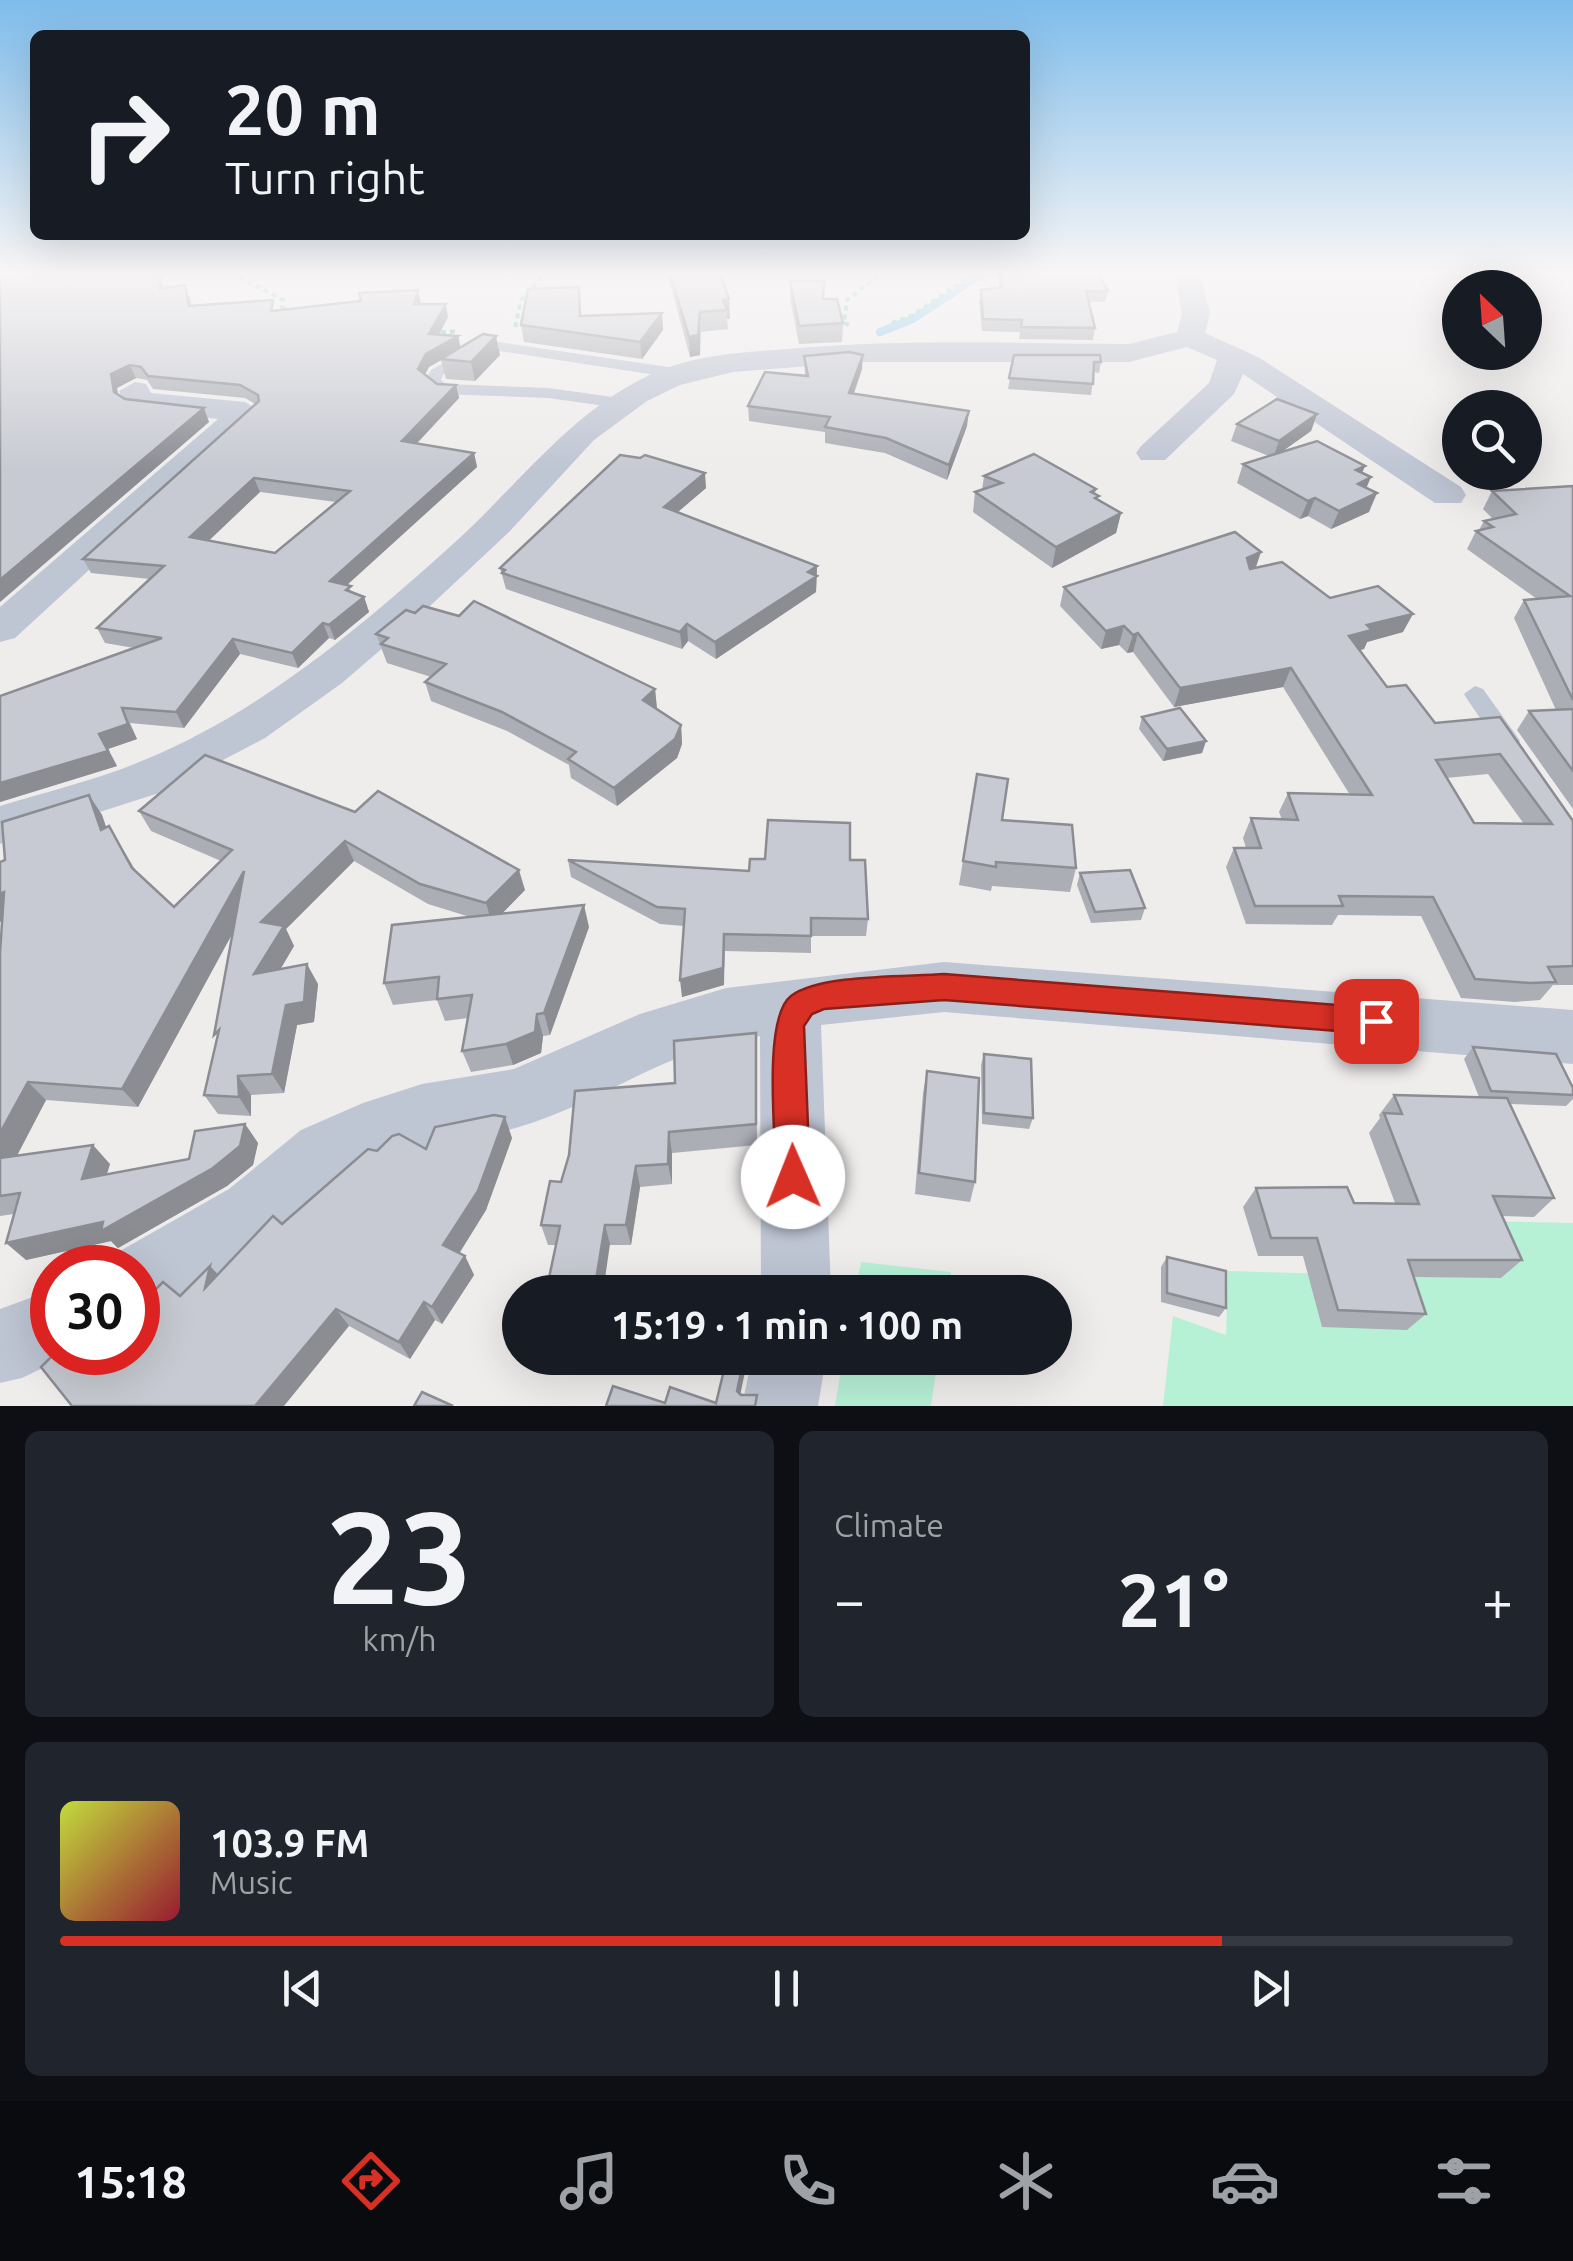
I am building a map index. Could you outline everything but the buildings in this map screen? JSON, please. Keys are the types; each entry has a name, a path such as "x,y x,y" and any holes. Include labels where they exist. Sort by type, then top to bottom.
{"street":[{"path":"0,825 147,778 252,726 377,632 474,546 574,436 620,403 682,374 814,355 1129,352 1187,339"},
{"path":"1191,339 1234,356 1448,494"},
{"path":"1153,454 1223,388 1234,356"},
{"path":"0,629 245,412 144,402 135,397 135,391"},
{"path":"160,1267 253,1214 324,1152 364,1134 422,1114 518,1098 661,1032 726,1014 801,1005 824,997 944,987 1573,1036"},
{"path":"796,1275 790,1024 801,1005"},
{"path":"0,1346 30,1338"},
{"path":"780,1406 786,1375"}],"lane":[{"path":"620,403 596,397 435,386 436,372 484,344 682,374"},
{"path":"1475,694 1519,756"}],"path":[{"path":"484,344 494,339"}],"green space":[{"path":"1485,1221 1573,1223 1573,1406 1163,1406 1173,1316 1226,1335 1228,1271 1338,1274"},
{"path":"861,1262 951,1272 951,1275 858,1275"},
{"path":"840,1375 936,1375 931,1406 835,1406"}],"route":[{"path":"793,1177 790,1024 801,1005 824,997 944,987 1376,1021"}]}
